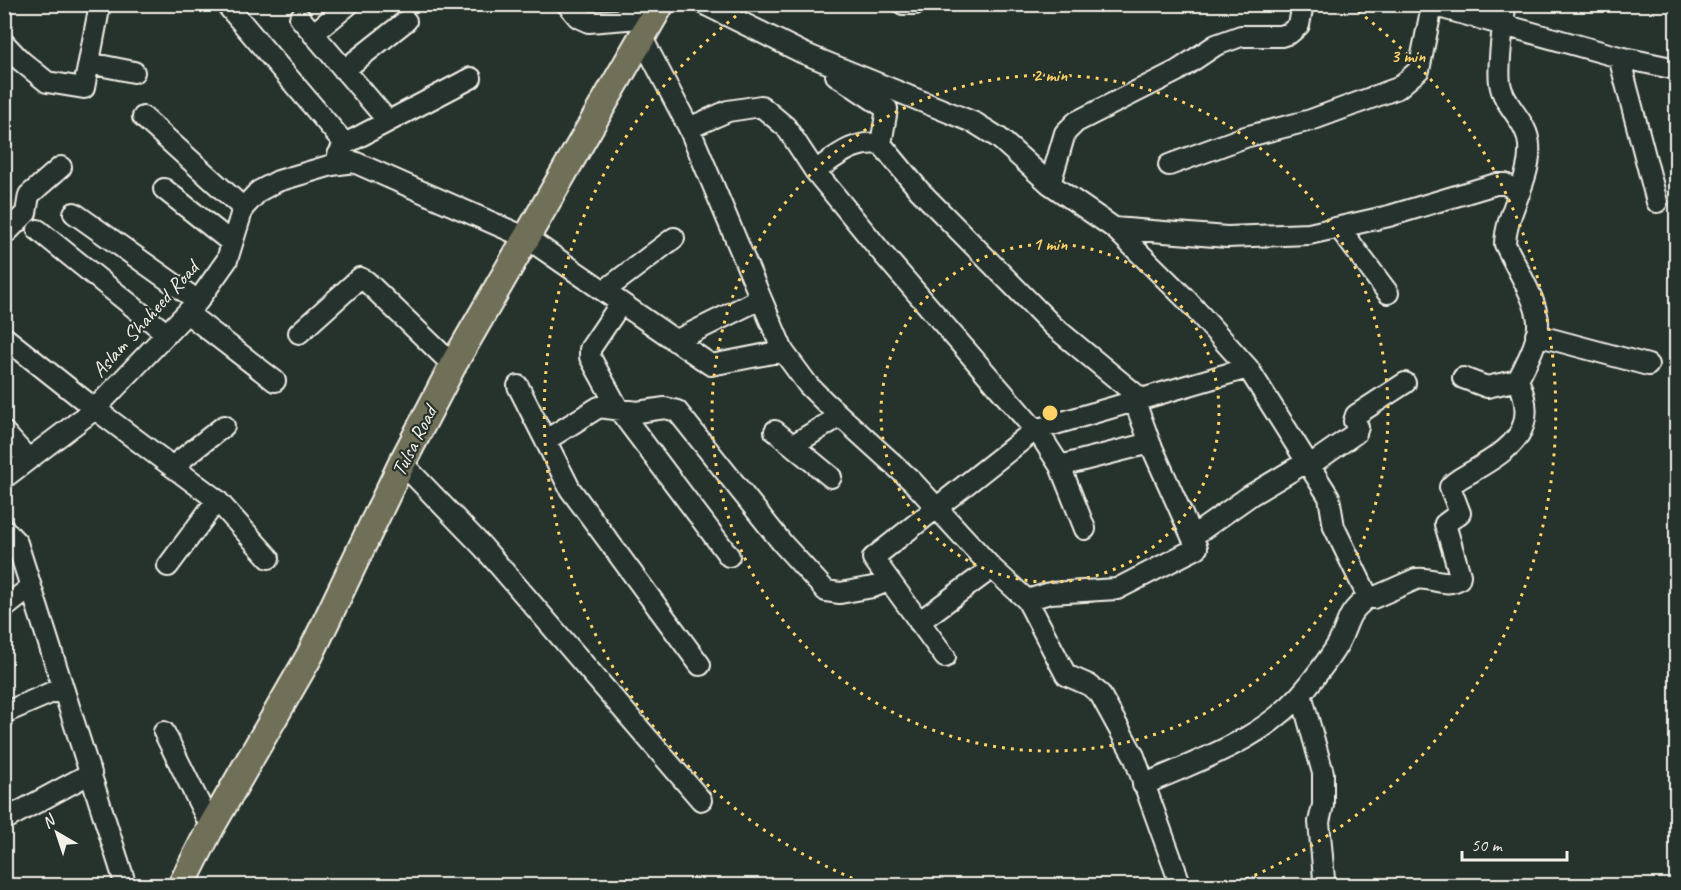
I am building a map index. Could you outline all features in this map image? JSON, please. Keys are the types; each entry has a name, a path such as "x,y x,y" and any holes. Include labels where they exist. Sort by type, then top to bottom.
{"main road":[{"name":"Tulsa Road","path":"181,885 211,827 310,655 402,463 453,366 651,19"}],"street":[{"path":"4,44 47,82 84,88 100,4"},
{"path":"226,4 345,144"},
{"path":"314,34 349,4"},
{"path":"567,4 578,17 589,22 651,19 689,128 783,351 808,384 937,507 992,568 1027,600 1066,675 1089,685 1100,694 1134,756 1181,885"},
{"path":"704,4 803,53 975,123 999,138 1050,184 1114,228 1186,299 1248,368 1329,498 1334,527 1368,597"},
{"path":"903,4 915,4"},
{"path":"1050,184 1065,133 1076,122 1177,71 1216,45 1240,36 1281,36 1290,33 1299,25 1303,4"},
{"path":"1169,165 1245,137 1311,120 1398,88 1419,70 1430,5 1504,14 1619,57 1677,69"},
{"path":"1143,785 1255,734 1300,694 1339,641 1345,621 1354,609 1368,597 1373,598 1416,579 1450,583 1459,579 1460,575 1445,524 1460,513 1450,487 1498,456 1522,433 1527,418 1524,395 1518,380 1532,350 1538,324 1536,311 1505,243 1505,234 1520,192 1530,147 1527,133 1500,83 1504,14"},
{"path":"300,18 388,122"},
{"path":"344,70 406,21"},
{"path":"803,53 887,109 881,144"},
{"path":"1619,57 1657,202"},
{"path":"89,63 135,72"},
{"path":"332,165 345,144 471,78"},
{"path":"689,128 728,111 761,106 786,127 815,171 1035,430 1060,466 1085,529"},
{"path":"143,117 243,208 260,191 278,181 332,165 354,162 527,238 711,365 783,351"},
{"path":"815,171 846,150 864,142 881,144 919,190 1053,326 1138,400 1150,443 1197,549 1117,588 1050,593 1027,600"},
{"path":"4,235 26,213 29,195 61,167"},
{"path":"1114,228 1227,237 1309,234 1340,229 1496,184 1505,184 1520,192"},
{"path":"164,189 232,243"},
{"name":"Aslam Shaheed Road","path":"4,478 95,409 193,307 227,260 243,208"},
{"path":"74,213 193,307 275,381"},
{"path":"1340,229 1388,293"},
{"path":"38,230 167,334"},
{"path":"604,291 674,238"},
{"path":"299,333 360,278 366,281 453,366"},
{"path":"675,341 760,299"},
{"path":"621,303 590,349 590,357 619,410 729,556"},
{"path":"1536,335 1648,365"},
{"path":"4,337 95,409 217,500 268,558"},
{"path":"945,657 873,558 1035,430 1248,368"},
{"path":"1463,378 1487,387 1518,380"},
{"path":"1193,536 1251,495 1309,463 1356,433 1358,427 1354,421 1356,416 1405,383"},
{"path":"518,386 570,489 700,665"},
{"path":"546,440 599,407 637,412 665,408 677,411 783,544 826,591 840,593 873,587 888,581"},
{"path":"793,445 840,416"},
{"path":"173,466 224,426"},
{"path":"775,431 831,477"},
{"path":"4,432 28,459"},
{"path":"1060,466 1150,443"},
{"path":"402,463 483,547 701,800"},
{"path":"168,566 217,500"},
{"path":"4,529 17,543 126,885"},
{"path":"919,622 992,568"},
{"path":"4,608 30,588"},
{"path":"4,713 62,688"},
{"path":"1300,694 1323,773 1323,805 1319,822 1324,879"},
{"path":"164,732 211,827"},
{"path":"4,820 91,773"}]}
